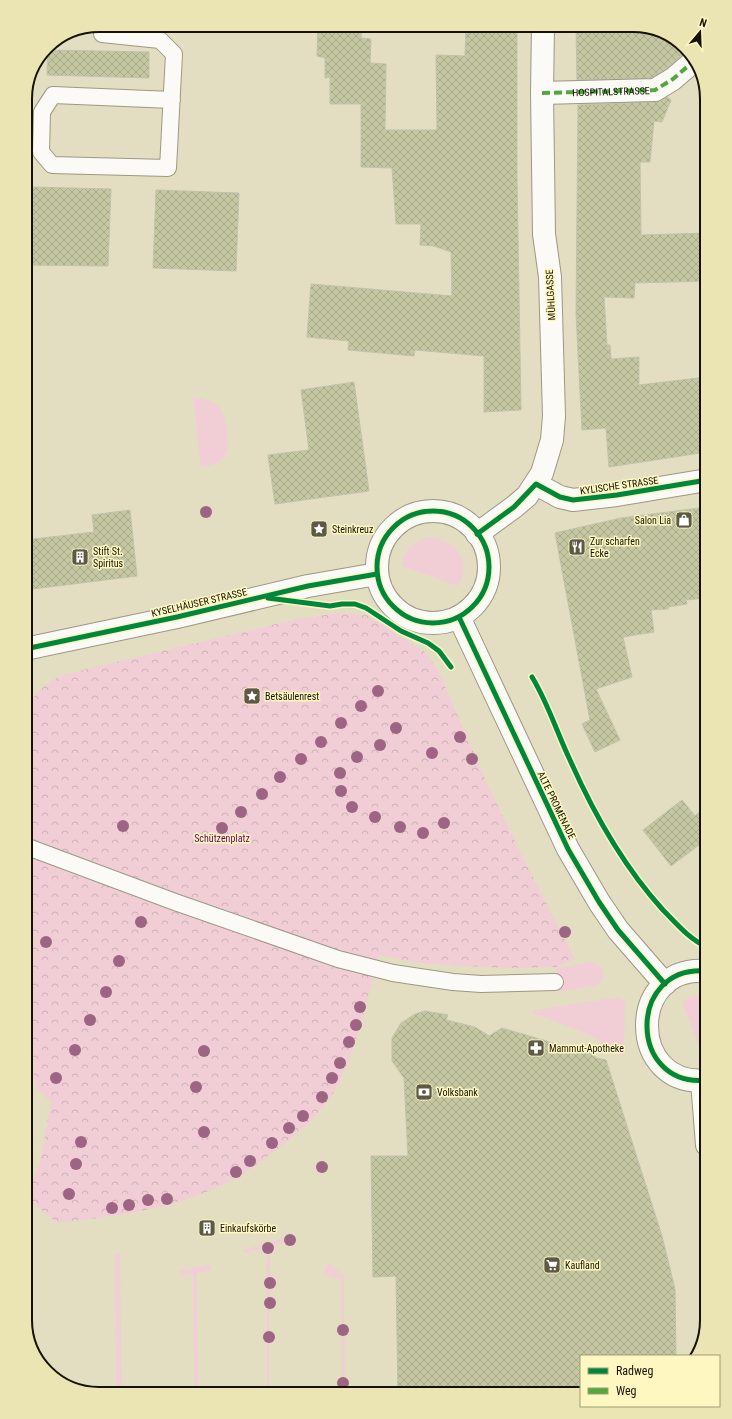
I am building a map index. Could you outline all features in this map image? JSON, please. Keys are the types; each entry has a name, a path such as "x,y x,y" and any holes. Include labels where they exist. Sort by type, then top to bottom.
{"main road":[{"name":"MÜHLGASSE","path":"477,534 514,507 536,484 546,463 552,440 554,416 550,277 544,234 542,93 543,32"},
{"name":"HOSPITALSTRASSE","path":"542,93 655,90 673,79 690,64"},
{"name":"KYLISCHE STRASSE","path":"536,484 560,497 573,500 617,495 700,481"},
{"path":"432,512 452,515 462,520 477,534 486,553 488,574 482,594 468,611 459,617 438,623 428,623 407,617 398,611 384,595 377,574 378,554 387,535 394,527 411,516 432,512"},
{"name":"KYSELHÄUSER STRASSE","path":"32,648 177,618 308,586 377,574"},
{"name":"ALTE PROMENADE","path":"459,617 568,849 599,902 618,930 665,984"},
{"path":"700,971 681,974 665,984 652,1000 648,1010 646,1030 650,1046 657,1059 672,1073 692,1080 700,1080"}],"lane":[{"path":"102,32 102,34 160,40 174,54 172,100 168,168 52,165 41,152 42,112 53,95 172,100"},
{"path":"32,849 168,900 338,959 393,973 453,982 482,984 555,982"}],"green space":[{"path":"193,397 210,401 221,409 224,416 228,443 226,454 222,459 217,463 201,467"},
{"path":"430,537 447,542 454,547 463,560 464,568 458,586 401,566 407,550 414,543"},
{"name":"Schützenplatz","path":"338,613 366,615 425,652 438,670 486,781 524,860 575,959 556,967 504,968 426,964 379,955 362,1021 345,1069 327,1102 298,1133 251,1168 225,1184 203,1194 179,1202 131,1213 57,1223 34,1204 32,1200 32,1182 40,1163 51,1102 37,1089 34,1077 32,1019 32,700 43,687 62,675 293,620"},
{"path":"590,962 596,963 604,971 601,983 595,986 558,992 556,968"},
{"path":"693,996 700,996 700,1050 682,1002"},
{"path":"619,997 625,1001 624,1055 620,1055 599,1040 532,1013 535,1010"},
{"path":"295,1235 296,1239 270,1246 269,1387 267,1387 267,1247 245,1253 244,1250"},
{"path":"115,1253 120,1253 122,1387 116,1387"},
{"path":"328,1263 344,1276 345,1387 342,1387 342,1280 323,1274"},
{"path":"210,1264 211,1270 197,1273 198,1387 194,1387 193,1274 180,1276 179,1271"}],"building":[{"path":"318,32 361,32 361,38 371,39 370,63 386,64 385,130 437,130 436,55 465,56 466,32 517,32 517,176 521,410 484,412 484,356 415,350 414,356 348,350 349,341 307,337 311,284 452,296 451,252 434,246 420,245 421,224 396,224 392,168 361,167 361,104 330,104 330,77 325,78 325,58 317,56"},
{"path":"576,32 638,32 659,37 667,41 682,54 666,69 651,78 577,80"},
{"path":"54,50 149,52 149,78 47,75 48,56"},
{"path":"667,97 671,100 662,122 654,121 650,162 640,162 641,235 700,233 700,281 635,283 634,298 604,297 607,345 610,345 611,359 639,357 639,385 700,378 700,453 609,467 606,428 582,430 576,314 578,105 655,102"},
{"path":"32,187 111,189 108,266 32,265"},
{"path":"156,190 239,193 236,271 153,268"},
{"path":"354,382 369,491 275,504 268,455 309,450 301,390"},
{"path":"700,508 700,599 686,600 687,604 668,607 668,609 651,610 654,632 623,637 632,677 596,689 620,740 595,752 582,724 590,720 555,533 621,518"},
{"name":"Stift St. Spiritus","path":"130,510 137,576 32,589 32,539 94,532 92,515"},
{"path":"682,800 695,816 700,812 700,844 671,866 643,830"},
{"name":"Kaufland","path":"425,1011 448,1015 446,1020 475,1027 489,1036 502,1028 594,1055 596,1058 606,1060 662,1236 675,1289 676,1355 580,1355 580,1387 398,1387 396,1276 373,1277 371,1156 408,1156 404,1078 392,1061 392,1038 401,1023 415,1014"}],"marked path":[{"path":"542,93 655,90 673,79 690,64"}],"cycle path":[{"path":"477,534 514,507 536,484 560,497 573,500 617,495 700,481"},
{"path":"433,511 444,512 454,516 464,521 472,528 479,536 484,546 488,556 489,567 488,578 484,588 479,598 472,606 464,613 454,618 444,622 433,623 422,622 412,618 402,613 394,606 387,598 382,588 378,578 377,567 378,556 382,546 387,536 394,528 402,521 412,516 422,512 433,511"},
{"path":"32,648 177,617 308,586 377,574"},
{"path":"268,598 330,606 355,604 366,608 401,631 428,643 439,651 451,667"},
{"path":"459,617 568,849 599,902 618,930 665,984"},
{"path":"532,677 543,697 579,780 611,839 649,894 678,926 700,943"},
{"path":"700,972 681,974 662,986 651,1005 647,1026 651,1048 662,1066 681,1078 700,1079"}],"place":[{"name":"Salon Lia","path":"684,520"},
{"name":"Steinkreuz","path":"319,529"},
{"name":"Zur scharfen Ecke","path":"577,547"},
{"name":"Stift St. Spiritus","path":"80,557"},
{"name":"Betsäulenrest","path":"252,696"},
{"name":"Mammut-Apotheke","path":"536,1048"},
{"name":"Volksbank","path":"424,1092"},
{"name":"Einkaufskörbe","path":"207,1228"},
{"name":"Kaufland","path":"552,1265"}]}
